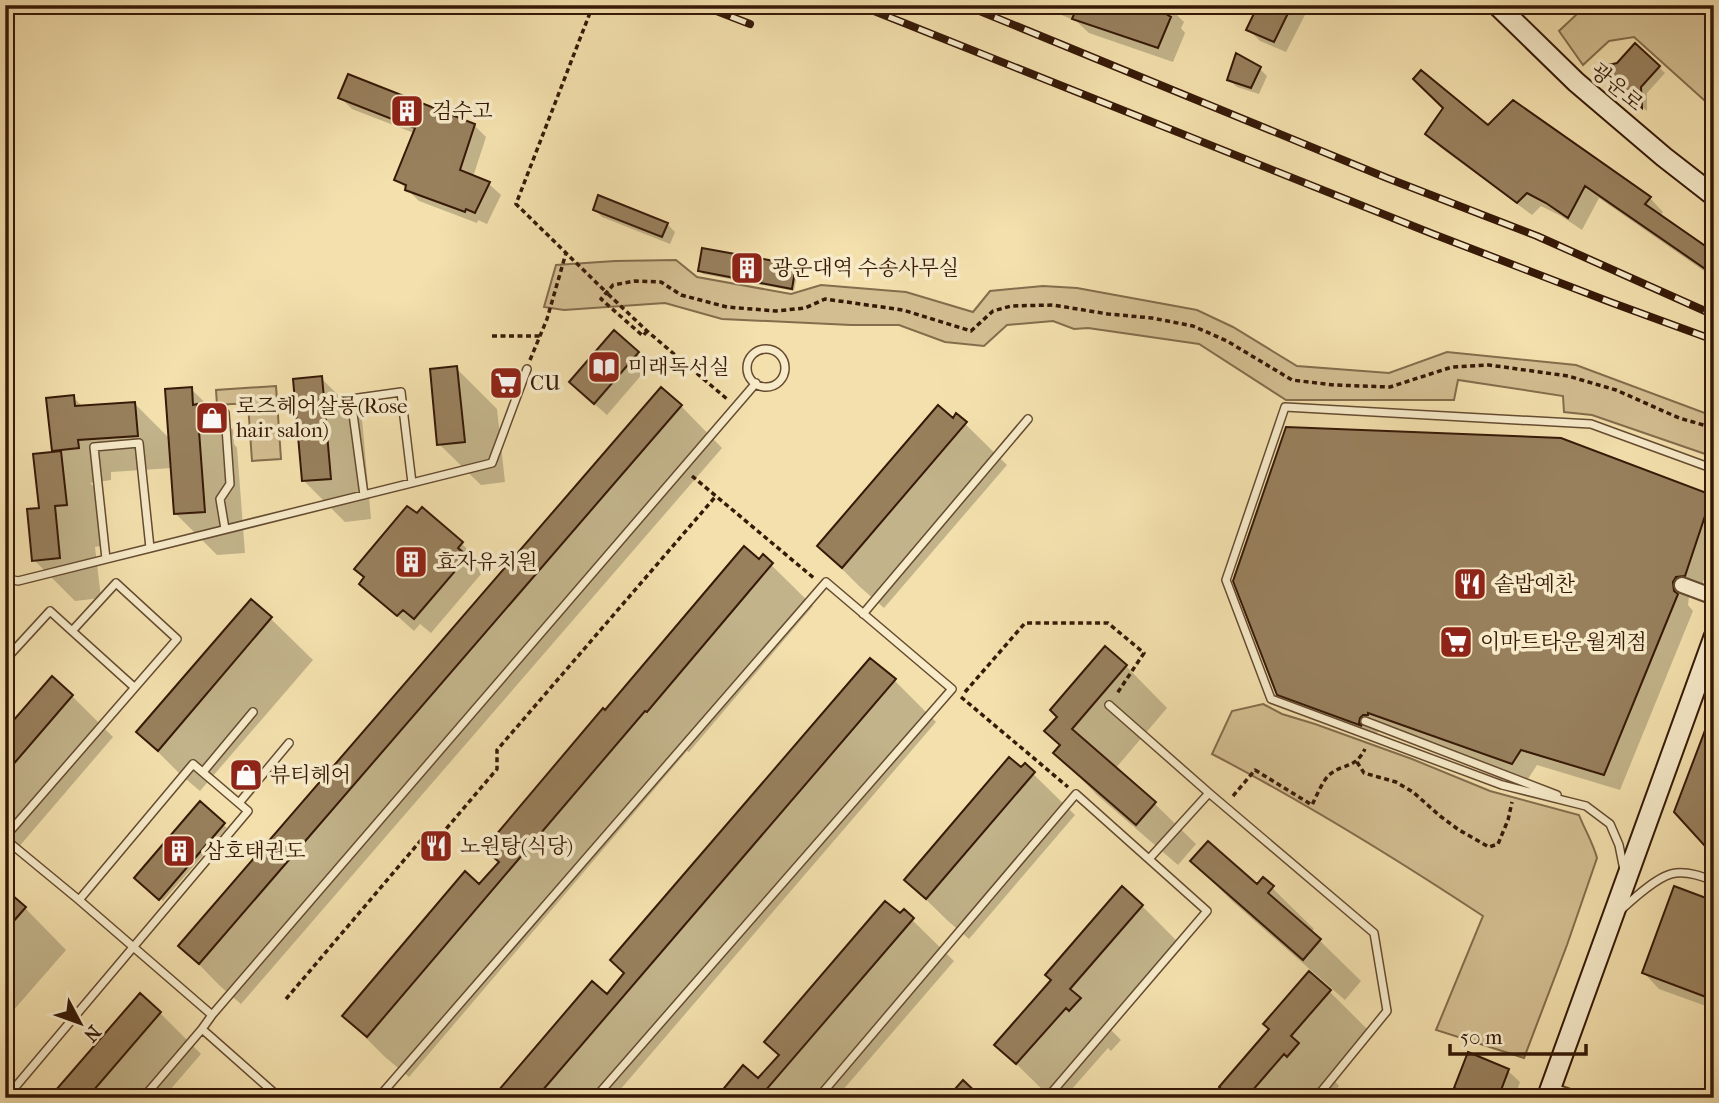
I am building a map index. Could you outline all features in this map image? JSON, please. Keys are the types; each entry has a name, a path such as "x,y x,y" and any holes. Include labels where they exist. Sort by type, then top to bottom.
{"street":[{"name":"광운로","path":"1497,5 1576,82 1714,197"},
{"path":"1682,585 1714,597"},
{"path":"1572,1098 1549,1094 1714,637"}],"lane":[{"path":"757,351 775,351 785,366 782,377 778,382 767,386 756,383 748,373 749,360 757,351"},
{"path":"5,578 18,581 492,463 527,369"},
{"path":"142,1098 756,383"},
{"path":"364,495 351,399 401,392 412,483"},
{"path":"1586,806 1502,785 1271,699 1226,580 1285,407 1591,424 1714,469"},
{"path":"225,412 230,484 220,499 225,529"},
{"path":"863,614 1028,419"},
{"path":"106,559 94,447 139,443 150,548"},
{"path":"378,1098 826,582 951,689 595,1098"},
{"path":"72,631 116,583 177,639 5,838 212,1015"},
{"path":"5,660 50,611 134,687"},
{"path":"1109,705 1374,933 1387,1011 1316,1098"},
{"path":"203,772 253,712"},
{"path":"1365,721 1586,806 1610,824 1619,845 1627,880"},
{"path":"239,803 289,743"},
{"path":"6,1098 248,811 193,764 79,900"},
{"path":"1149,859 1209,793"},
{"path":"818,1098 1076,794 1207,911 1047,1098"},
{"path":"1613,916 1644,889 1673,873 1696,874 1714,881"},
{"path":"202,1028 280,1098"}],"path":[{"path":"593,5 516,204 647,331 736,406"},
{"path":"527,369 547,319 566,253"},
{"path":"647,331 643,336 601,299 613,285 635,281 661,282 681,295 727,307 776,311 805,308 825,299 903,310 971,331 993,311 1011,306 1053,305 1193,326 1227,341 1292,380 1390,387 1452,367 1489,365 1568,376 1616,390 1679,418 1714,428"},
{"path":"492,336 540,336"},
{"path":"683,468 823,585"},
{"path":"286,999 422,839 440,836 497,769 497,750 716,496"},
{"path":"1076,794 960,696 1025,623 1108,624 1144,653 1109,705"},
{"path":"1224,806 1255,770 1312,805 1326,778 1357,762 1365,749"},
{"path":"1357,762 1364,773 1396,782 1413,792 1459,830 1489,847 1498,844 1512,802"}],"shaded area":[{"path":"1566,5 1714,5 1714,109 1634,37 1609,41 1583,65 1559,31 1576,15"},
{"path":"676,260 697,277 791,294 821,285 906,292 973,312 990,291 1043,286 1077,288 1197,310 1233,327 1297,366 1389,373 1447,352 1576,365 1710,415 1714,408 1714,457 1592,415 1564,412 1563,396 1458,380 1454,400 1286,400 1199,344 1088,328 1074,329 1053,321 1007,325 984,346 945,342 899,325 722,319 665,303 564,310 544,307 556,265"},
{"path":"276,386 281,459 252,461 248,403 217,405 216,390"},
{"path":"1263,704 1282,714 1412,759 1490,791 1579,815 1597,858 1524,1058 1436,1030 1483,916 1350,832 1212,754 1232,711"}],"building":[{"path":"1078,5 1171,5 1166,14 1171,17 1158,48 1072,19"},
{"path":"1258,5 1292,5 1274,42 1246,30"},
{"path":"1635,43 1660,66 1641,87 1642,108 1605,75 1604,66 1617,63"},
{"path":"1236,53 1261,67 1251,88 1227,80"},
{"path":"1421,70 1488,125 1513,100 1651,197 1645,204 1714,252 1714,275 1585,186 1568,218 1527,193 1517,203 1425,134 1443,108 1413,79"},
{"path":"348,74 475,124 460,170 490,182 475,213 466,209 465,212 405,190 406,185 394,180 415,128 338,98"},
{"path":"598,195 668,223 662,237 593,210"},
{"name":"광운대역 수송사무실","path":"702,248 796,265 792,289 698,271"},
{"name":"미래독서실","path":"614,330 639,352 594,404 569,382"},
{"path":"457,366 465,442 437,445 430,369"},
{"path":"322,376 331,479 302,481 293,379"},
{"path":"192,387 193,405 197,404 205,512 174,514 165,389"},
{"path":"661,387 682,405 199,964 178,946"},
{"path":"74,395 75,406 135,402 138,436 78,440 79,448 52,451 46,398"},
{"path":"938,405 953,418 956,413 967,422 842,568 817,546"},
{"name":"이마트타운 월계점","path":"1286,427 1561,438 1712,495 1685,576 1676,577 1673,582 1674,591 1678,594 1604,775 1521,750 1512,764 1368,713 1360,718 1359,723 1362,726 1277,695 1233,581"},
{"path":"61,451 67,505 55,506 60,558 32,561 27,509 39,508 33,454"},
{"name":"효자유치원","path":"407,506 417,513 422,507 463,542 458,548 468,556 414,619 403,610 397,616 359,584 364,577 354,569"},
{"path":"744,546 759,559 763,554 773,563 367,1037 342,1016 465,871 479,884 499,862 484,849"},
{"path":"251,599 272,617 158,751 136,732"},
{"path":"1105,646 1127,665 1072,729 1156,802 1136,825 1053,753 1060,745 1044,731 1057,717 1050,710"},
{"path":"870,658 896,679 536,1098 492,1098 592,981 607,994 624,973 610,960"},
{"path":"52,676 73,695 5,774 5,730"},
{"path":"1714,712 1714,856 1674,812"},
{"path":"1009,757 1021,767 1025,763 1035,772 926,899 904,880"},
{"name":"삼호태권도","path":"200,801 225,823 159,900 134,878"},
{"path":"1208,841 1257,884 1263,877 1274,886 1268,893 1321,939 1303,960 1190,861"},
{"path":"1122,886 1143,905 1070,989 1081,998 1069,1011 1066,1008 1016,1064 994,1045 1051,980 1045,975"},
{"path":"1674,886 1714,901 1714,1000 1642,973"},
{"path":"5,889 26,907 5,931"},
{"path":"885,901 900,913 904,909 914,918 759,1098 716,1098 743,1065 758,1078 779,1055 764,1042"},
{"path":"1309,971 1331,990 1291,1036 1299,1043 1287,1057 1284,1054 1246,1098 1231,1098 1219,1087 1269,1029 1263,1024"},
{"path":"140,993 161,1012 87,1098 49,1098"},
{"path":"1468,1052 1509,1069 1498,1098 1479,1098 1454,1088"},
{"path":"963,1080 982,1098 947,1098"}],"railway":[{"path":"701,5 750,24"},
{"path":"859,5 1433,234 1714,340"},
{"path":"965,5 1387,178 1537,236 1714,315"}],"place":[{"name":"검수고","path":"407,111"},
{"name":"광운대역 수송사무실","path":"747,268"},
{"name":"미래독서실","path":"604,367"},
{"name":"CU","path":"506,383"},
{"name":"로즈헤어살롱(Rose hair salon)","path":"212,418"},
{"name":"효자유치원","path":"411,562"},
{"name":"솥밥예찬","path":"1470,584"},
{"name":"이마트타운 월계점","path":"1456,642"},
{"name":"뷰티헤어","path":"246,775"},
{"name":"노원탕(식당)","path":"436,846"},
{"name":"삼호태권도","path":"179,851"}]}
